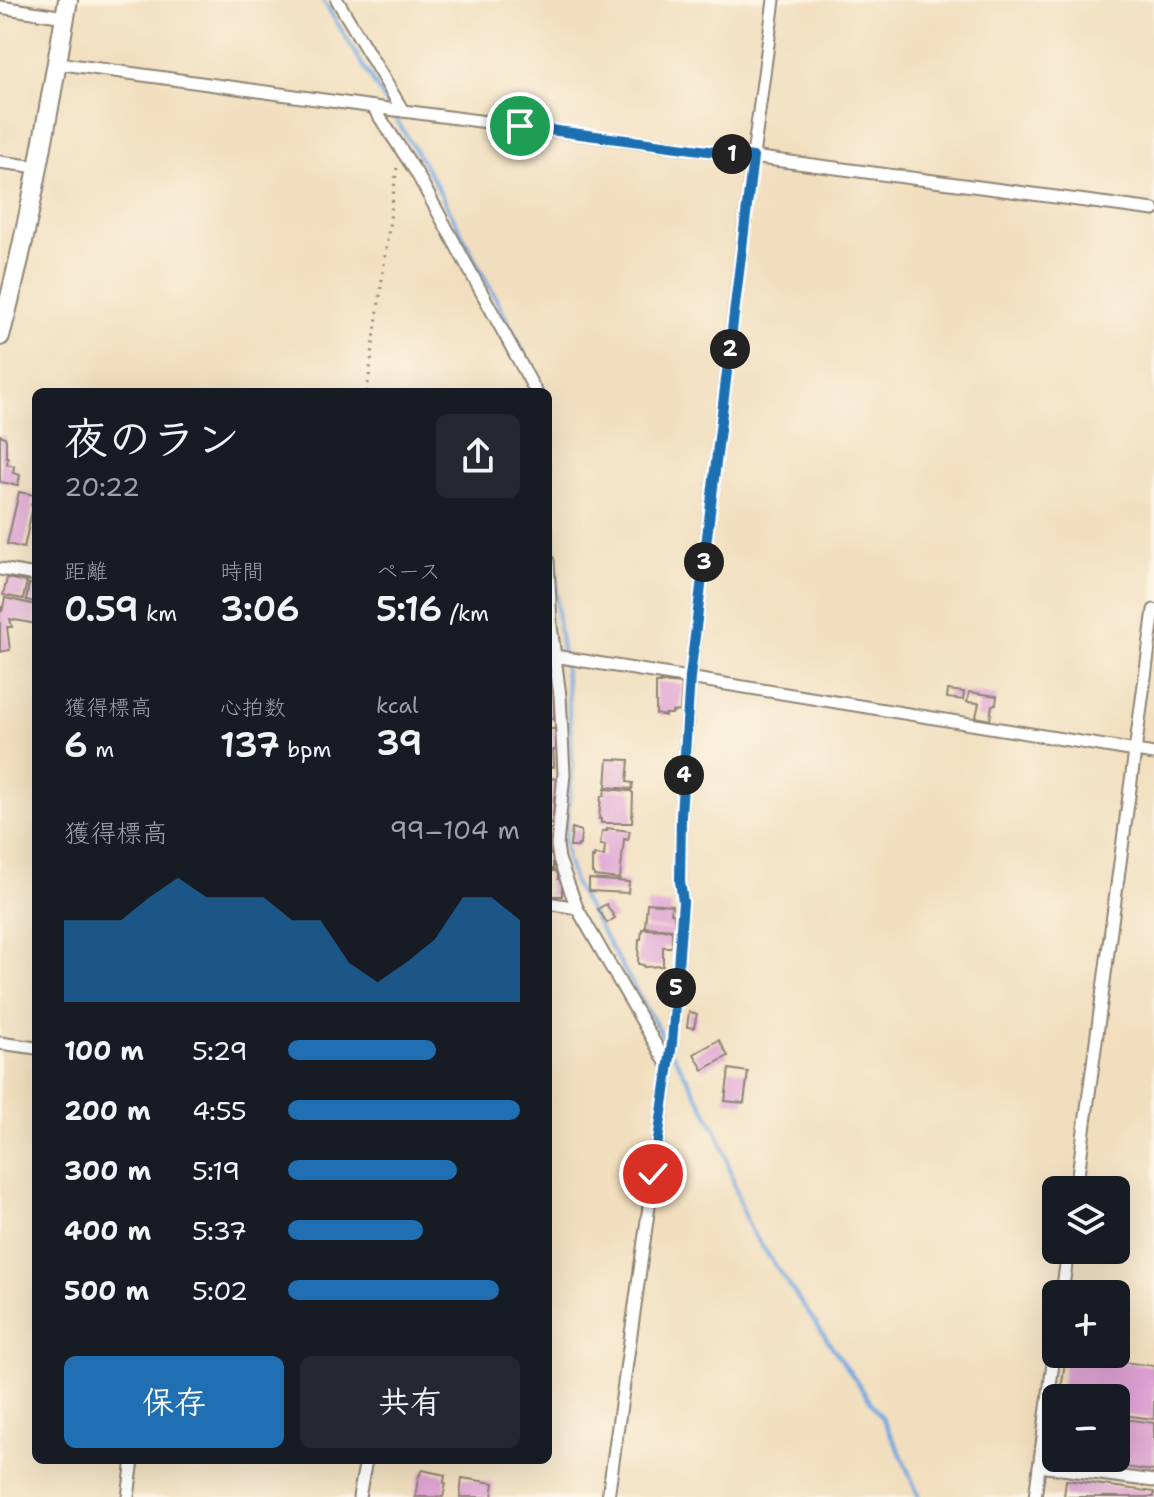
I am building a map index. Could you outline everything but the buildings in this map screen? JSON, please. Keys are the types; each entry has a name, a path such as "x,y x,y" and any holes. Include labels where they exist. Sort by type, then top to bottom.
{"main road":[{"path":"0,336 11,297 67,9"}],"street":[{"path":"337,0 401,111"},
{"path":"608,1497 672,1043 683,902 680,881 681,815 690,677 774,0"},
{"path":"0,7 67,9"},
{"path":"56,63 1154,210"},
{"path":"378,108 534,388"},
{"path":"0,162 37,167"},
{"path":"0,569 32,574"},
{"path":"552,599 564,774 557,845 559,859 577,908 669,1063"},
{"path":"1078,1176 1154,610"},
{"path":"558,657 1154,754"},
{"path":"552,904 577,908"},
{"path":"0,1043 32,1047"},
{"path":"1035,1497 1052,1368"},
{"path":"128,1497 132,1464"},
{"path":"359,1497 365,1464"},
{"path":"1039,1466 1154,1481"}],"path":[{"path":"368,388 400,148"}],"waterway":[{"path":"323,0 388,106"},
{"path":"393,114 433,179 543,388"},
{"path":"552,493 558,620 568,693 573,767 565,840 567,859 575,885 669,1047"},
{"path":"673,1054 719,1137 752,1232 882,1418 919,1497"}],"route":[{"path":"520,126 753,157 690,677 681,815 680,881 683,902 672,1043 653,1174"}]}
